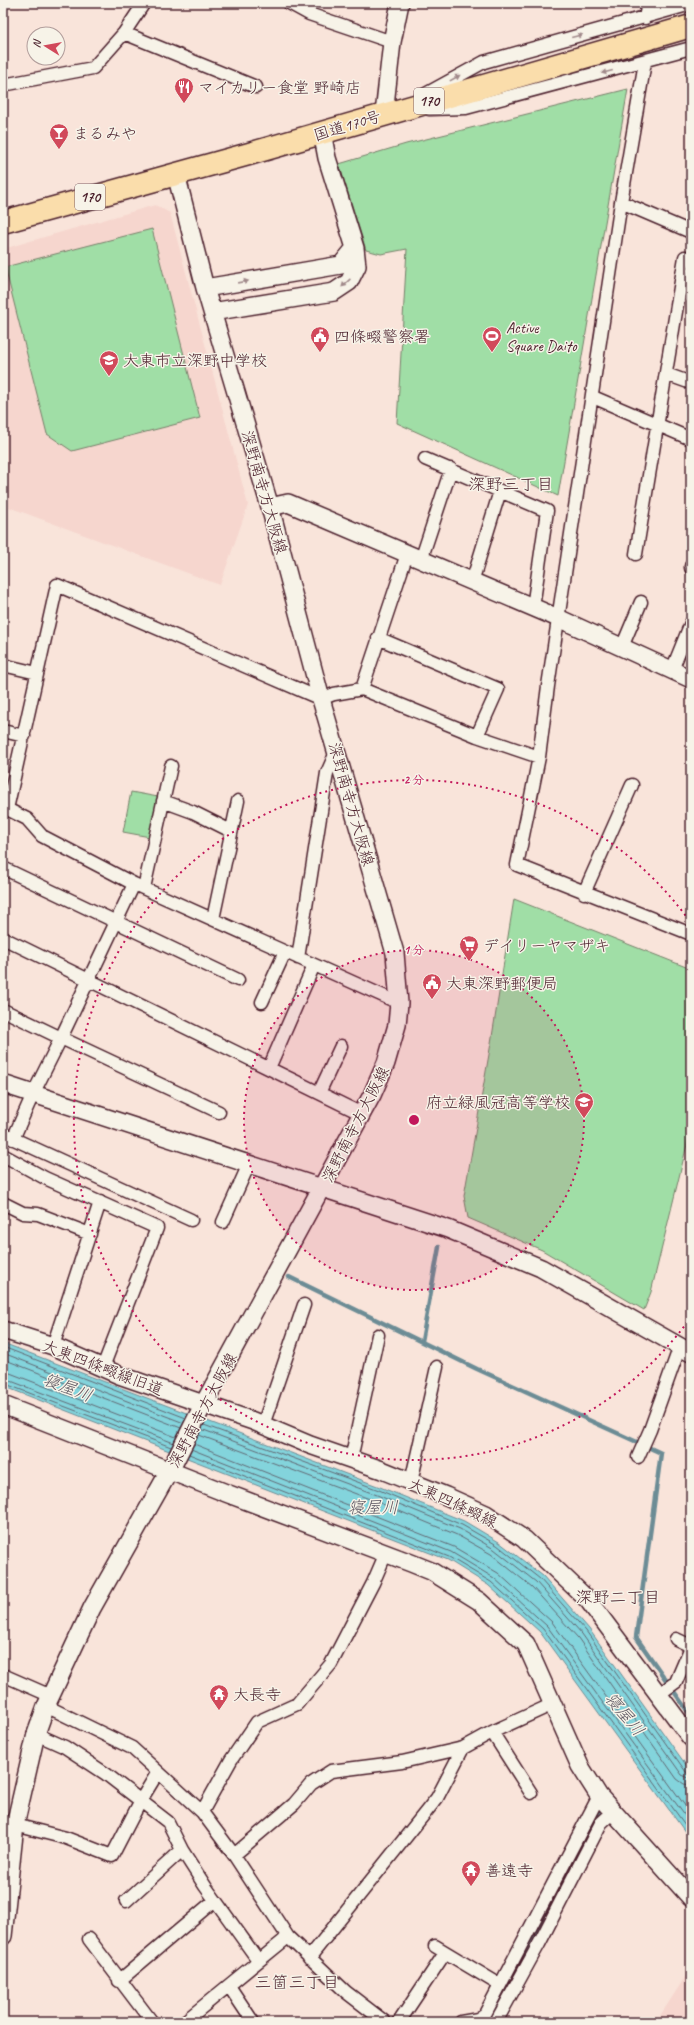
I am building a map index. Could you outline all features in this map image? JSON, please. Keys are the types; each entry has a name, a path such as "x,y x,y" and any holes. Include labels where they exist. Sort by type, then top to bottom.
{"highway":[{"name":"国道170号","path":"3,222 686,28"}],"street":[{"path":"3,85 93,68 124,33 144,3"},
{"path":"289,3 311,8 392,42"},
{"path":"390,112 392,42 400,3"},
{"path":"645,18 648,3"},
{"path":"390,112 484,62 691,4"},
{"path":"124,33 256,88"},
{"path":"390,112 466,108 645,62 691,48"},
{"path":"645,62 621,202 538,757 517,865 584,893 691,934"},
{"path":"212,312 334,292 349,282 357,266 355,248 327,158 322,132"},
{"name":"深野南寺方大阪線","path":"3,1936 10,1836 36,1734 49,1701 92,1608 172,1465 362,1114 386,1063 397,1024 399,1003 395,953 321,699 270,507 205,288 176,174"},
{"path":"621,202 691,232"},
{"path":"205,288 341,265 355,248"},
{"path":"636,554 685,257"},
{"path":"666,374 691,384"},
{"path":"592,397 691,439"},
{"path":"425,459 547,511 533,607"},
{"path":"362,689 378,638 451,469"},
{"path":"472,582 500,490"},
{"path":"270,507 288,503 533,607 691,679"},
{"path":"399,1003 139,886 42,836 27,819 5,808 24,736 57,585 321,699 334,694 362,689 477,736 538,757"},
{"path":"622,647 641,602"},
{"path":"672,670 690,623"},
{"path":"378,638 498,689 477,736"},
{"path":"3,665 37,672"},
{"path":"3,731 24,736"},
{"path":"298,958 327,773 337,750"},
{"path":"172,766 164,801 139,886 116,922 33,1094 8,1137 191,1220"},
{"path":"584,893 632,786"},
{"path":"164,801 192,812 232,831"},
{"path":"213,919 238,801"},
{"path":"3,868 238,980"},
{"path":"3,938 362,1114"},
{"path":"262,1002 285,952"},
{"path":"269,1068 314,965"},
{"path":"3,1010 220,1112"},
{"path":"319,1093 341,1046"},
{"path":"3,1084 448,1229 483,1242 541,1268 685,1349 638,1457"},
{"path":"3,1155 45,1178 157,1228 102,1367"},
{"path":"223,1222 249,1164"},
{"path":"53,1346 100,1202"},
{"path":"3,1203 23,1213 38,1214 90,1234"},
{"path":"263,1425 304,1305"},
{"name":"大東四條畷線旧道","path":"3,1330 53,1346 200,1411"},
{"path":"351,1459 378,1335"},
{"path":"411,1482 437,1367"},
{"path":"3,1405 172,1465 226,1493 431,1571 479,1602 526,1644 580,1766 598,1796 691,1898"},
{"name":"大東四條畷線","path":"200,1411 263,1425 411,1482 486,1514 524,1539 588,1600 691,1738"},
{"path":"202,1812 231,1760 257,1722 296,1704 331,1664 373,1583 386,1553"},
{"path":"658,1695 676,1682 691,1647 676,1639"},
{"path":"3,1675 132,1748 202,1812 234,1855 288,1937 346,1992 385,2022"},
{"path":"234,1855 294,1804 311,1784 331,1771 402,1762 463,1748 492,1732 553,1704"},
{"path":"492,1732 531,1793"},
{"path":"36,1734 65,1747 106,1774 168,1822 182,1850 215,1900 258,1960"},
{"path":"309,1958 437,1798 463,1748"},
{"path":"10,1836 66,1838 112,1856 141,1800 158,1772"},
{"path":"461,2022 478,2019 485,2014 598,1796"},
{"path":"496,2022 539,1944 601,1823 613,1812"},
{"path":"126,1901 182,1850"},
{"path":"119,1981 215,1900"},
{"path":"184,2022 288,1937"},
{"path":"89,1939 119,1981 152,2022"},
{"path":"399,2022 440,1950 500,1985"},
{"path":"228,1986 253,2022"}],"shaded area":[{"name":"大東市立深野中学校","path":"155,205 170,213 248,505 220,585 3,505 3,249"},
{"path":"689,1971 691,1973 691,2022 656,2022"}],"green space":[{"name":"Active Square Daito","path":"628,89 558,496 397,423 407,249 381,254 366,250 339,164 406,144"},
{"path":"152,229 200,418 72,451 47,434 5,267"},
{"path":"131,792 158,797 150,837 123,832"},
{"name":"府立緑風冠高等学校","path":"514,899 691,969 691,1128 651,1292 644,1310 542,1250 468,1218 464,1196 491,1043"}],"water":[{"name":"寝屋川","path":"3,1343 380,1487 464,1521 499,1542 543,1576 589,1629 691,1772 691,1840 540,1632 488,1585 448,1560 3,1386"}],"waterway":[{"path":"422,1341 439,1247"},
{"path":"289,1277 477,1369 661,1453 636,1637 691,1716"},
{"path":"488,2022 600,1810"}],"place":[{"name":"マイカリー食堂 野崎店","path":"184,104"},
{"name":"まるみや","path":"59,150"},
{"name":"四條畷警察署","path":"320,353"},
{"name":"Active Square Daito","path":"492,353"},
{"name":"大東市立深野中学校","path":"109,377"},
{"name":"デイリーヤマザキ","path":"469,962"},
{"name":"大東深野郵便局","path":"432,1000"},
{"name":"府立緑風冠高等学校","path":"584,1119"},
{"name":"大長寺","path":"219,1711"},
{"name":"善遠寺","path":"471,1887"}],"district":[{"name":"深野三丁目","path":"511,484"},
{"name":"深野二丁目","path":"618,1597"},
{"name":"三箇三丁目","path":"297,1982"}]}
